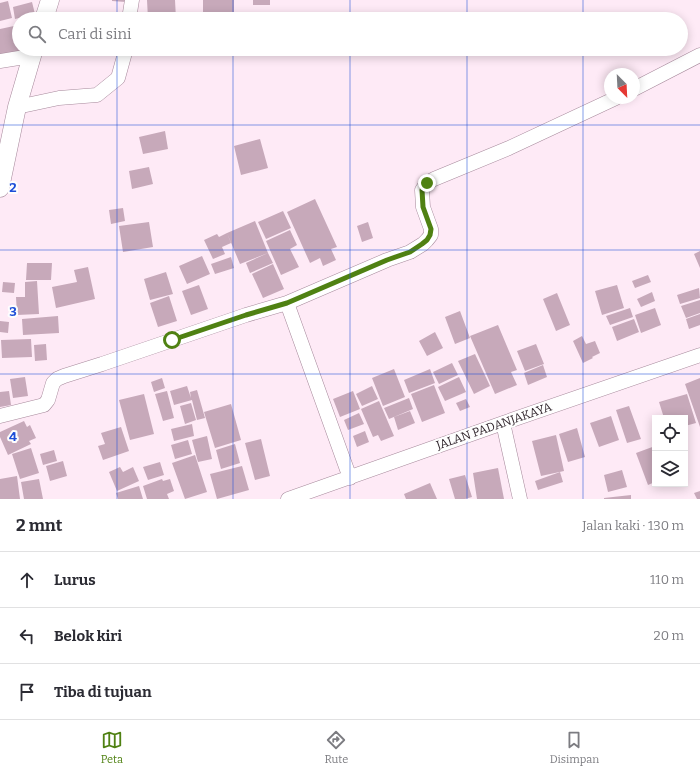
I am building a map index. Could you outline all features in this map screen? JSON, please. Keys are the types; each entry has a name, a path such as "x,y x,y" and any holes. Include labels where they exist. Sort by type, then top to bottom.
{"street":[{"path":"46,12 50,0"},
{"path":"130,12 132,0"},
{"path":"640,86 700,55"},
{"path":"0,61 20,56"},
{"path":"0,188 31,56"},
{"path":"18,107 59,98 97,95 118,78 124,56"},
{"path":"0,416 44,405 48,400 52,383 64,376 239,317 287,303 387,260 410,252 427,240 430,235 431,229 423,207 422,190 427,183 515,145 604,104"},
{"path":"287,303 350,478"},
{"name":"JALAN PADANJAKAYA","path":"288,499 700,355"},
{"path":"503,423 520,499"}],"building":[{"path":"126,0 126,2 112,1"},
{"path":"147,0 175,0 176,12 148,12"},
{"path":"203,0 234,0 234,12 203,12"},
{"path":"253,0 270,0 270,5 253,5"},
{"path":"8,1 12,18 0,21 0,3"},
{"path":"32,2 34,12 14,12 13,7"},
{"path":"12,26 12,56 0,58 0,29"},
{"path":"165,131 168,149 143,154 139,137"},
{"path":"260,139 268,168 241,175 234,146"},
{"path":"149,167 153,184 132,189 129,171"},
{"path":"315,199 337,247 331,249 336,260 323,266 320,258 310,263 287,212"},
{"path":"123,208 125,221 111,224 109,210"},
{"path":"283,211 291,228 266,239 258,222"},
{"path":"255,221 268,253 240,264 227,233"},
{"path":"149,222 153,247 123,252 119,226"},
{"path":"368,222 373,238 362,242 357,226"},
{"path":"290,230 297,245 290,249 299,267 281,275 266,241"},
{"path":"227,233 231,243 222,247 225,254 213,259 204,240 217,234 219,237"},
{"path":"700,251 700,268 694,254"},
{"path":"268,253 273,263 250,273 246,263"},
{"path":"202,256 210,274 187,284 179,266"},
{"path":"231,257 234,268 215,274 211,264"},
{"path":"27,263 52,263 51,280 26,280"},
{"path":"273,264 284,289 263,298 252,274"},
{"path":"88,267 95,299 56,308 52,287 77,282 74,270"},
{"path":"166,272 173,294 150,300 144,279"},
{"path":"648,275 651,282 635,288 632,281"},
{"path":"37,281 39,314 17,315 16,297 25,297 25,282"},
{"path":"3,282 15,283 14,293 2,292"},
{"path":"199,285 208,309 191,315 182,291"},
{"path":"617,285 624,308 602,315 595,291"},
{"path":"699,288 700,298 680,304 677,295"},
{"path":"652,292 655,301 641,307 637,299"},
{"path":"557,293 570,325 556,331 543,299"},
{"path":"169,296 177,321 158,327 150,303"},
{"path":"700,300 700,313 686,318 681,306"},
{"path":"630,308 633,317 610,325 606,316"},
{"path":"655,308 661,325 641,333 635,315"},
{"path":"460,311 470,338 455,344 445,317"},
{"path":"700,314 700,325 689,329 686,319"},
{"path":"58,316 59,333 23,335 22,319"},
{"path":"634,319 639,332 617,341 612,327"},
{"path":"0,321 9,322 8,333 0,332"},
{"path":"498,325 517,370 511,372 517,385 495,394 470,336"},
{"path":"435,332 443,348 427,356 419,341"},
{"path":"582,336 586,344 595,341 600,353 583,363 573,341"},
{"path":"31,339 32,357 2,358 1,340"},
{"path":"46,344 47,360 35,361 34,345"},
{"path":"536,344 544,364 525,371 517,351"},
{"path":"475,354 490,386 474,394 458,361"},
{"path":"452,363 458,375 439,384 433,372"},
{"path":"543,365 547,377 528,385 524,373"},
{"path":"394,369 405,397 383,406 372,378"},
{"path":"430,369 435,383 409,393 404,380"},
{"path":"25,377 28,396 13,398 10,379"},
{"path":"459,377 466,392 445,401 438,387"},
{"path":"162,378 165,388 154,392 151,382"},
{"path":"700,378 700,427 685,384"},
{"path":"434,385 445,413 422,422 411,394"},
{"path":"187,386 191,398 190,392 197,390 205,418 197,420 192,400 174,405 170,391"},
{"path":"372,386 378,399 362,406 356,394"},
{"path":"9,391 11,405 0,407 0,392"},
{"path":"167,391 174,418 163,421 155,394"},
{"path":"353,391 360,409 340,417 333,399"},
{"path":"144,394 154,434 130,440 119,400"},
{"path":"687,394 696,423 688,425 688,415 663,415 659,402"},
{"path":"409,398 413,409 389,419 384,408"},
{"path":"466,399 470,407 460,411 456,403"},
{"path":"379,401 394,436 381,441 378,435 373,437 361,409"},
{"path":"191,403 196,420 185,424 180,406"},
{"path":"231,404 241,440 215,448 204,412"},
{"path":"629,406 641,439 627,443 616,410"},
{"path":"410,411 415,423 398,430 394,417"},
{"path":"359,413 364,424 348,430 344,420"},
{"path":"611,416 619,440 599,447 590,423"},
{"path":"24,421 27,427 30,425 36,438 29,441 31,444 8,455 0,437 0,432"},
{"path":"192,424 194,436 174,441 171,429"},
{"path":"121,427 129,451 103,460 98,446 105,444 101,433"},
{"path":"577,428 585,457 568,462 559,434"},
{"path":"365,431 369,442 357,447 353,436"},
{"path":"556,435 564,471 541,476 532,441"},
{"path":"207,436 212,459 198,462 192,440"},
{"path":"261,439 270,476 255,480 245,443"},
{"path":"188,440 192,454 175,459 171,445"},
{"path":"235,444 240,463 221,469 216,450"},
{"path":"652,447 652,483 648,485 636,453"},
{"path":"31,448 39,473 20,479 12,454"},
{"path":"54,450 57,461 43,465 40,454"},
{"path":"195,455 207,492 185,499 172,463"},
{"path":"63,461 67,476 50,481 46,466"},
{"path":"160,462 164,475 148,480 143,467"},
{"path":"242,466 249,490 217,499 210,474"},
{"path":"120,467 123,472 133,467 139,481 117,491 109,472"},
{"path":"498,468 504,499 477,499 473,473"},
{"path":"622,470 627,487 608,492 604,475"},
{"path":"560,472 563,482 538,490 535,481"},
{"path":"465,475 472,497 455,499 449,479"},
{"path":"17,476 20,499 0,499 0,479"},
{"path":"39,479 43,499 24,499 21,482"},
{"path":"162,479 163,481 170,479 174,491 167,494 169,499 147,499 143,486"},
{"path":"430,483 437,499 406,499 404,494"},
{"path":"139,486 143,499 118,499 116,493"},
{"path":"700,491 700,499 697,499 694,493"},
{"path":"631,495 631,499 604,499 604,498"}],"route":[{"path":"172,340 287,303 387,260 410,252 427,240 431,232 423,207 422,190 427,183"}]}
